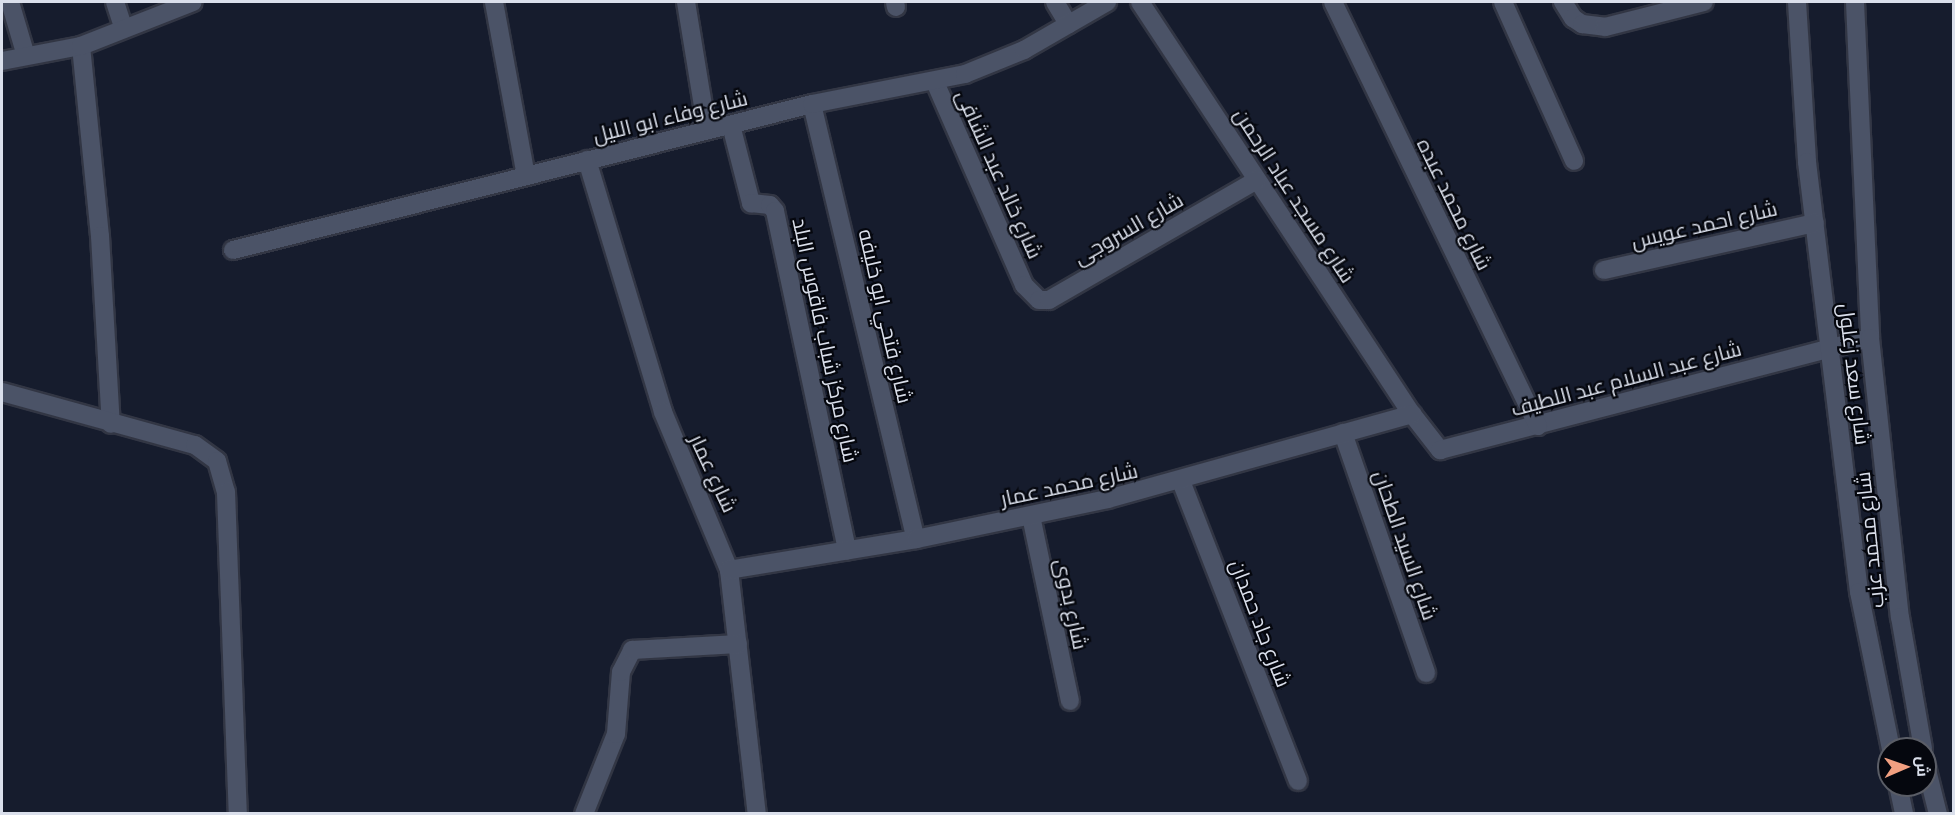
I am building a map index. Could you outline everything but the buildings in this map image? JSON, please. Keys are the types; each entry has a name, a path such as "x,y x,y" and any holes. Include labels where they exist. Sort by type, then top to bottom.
{"street":[{"path":"10,2 26,56"},
{"path":"115,2 124,29"},
{"path":"2,61 81,46 193,2"},
{"path":"494,2 525,176"},
{"path":"686,2 707,130"},
{"path":"1055,2 1068,24"},
{"name":"شارع وفاء ابو الليل","path":"233,250 812,104 935,82 995,63 1107,2"},
{"name":"شارع مسجد عباد الرحمن","path":"1140,2 1412,414"},
{"name":"شارع محمد عبده","path":"1333,2 1538,426"},
{"path":"1503,2 1574,161"},
{"path":"1563,2 1573,18 1594,27 1704,2"},
{"name":"شارع سعد زغلول","path":"1797,2 1815,223 1828,347 1859,592 1889,737"},
{"name":"شارع محمد عزب","path":"1855,2 1870,338 1900,617 1921,737"},
{"path":"81,46 100,236 111,424"},
{"name":"شارع خالد عبد الشافى","path":"935,82 1024,285"},
{"name":"شارع فتحي ابو خليفه","path":"812,104 916,539"},
{"name":"شارع مركز شباب فاقوس البلد","path":"731,124 751,203 770,205 775,211 848,550"},
{"name":"شارع عمار","path":"587,160 663,412 729,570 757,813"},
{"name":"شارع السروجى","path":"1024,285 1039,300 1049,300 1257,180"},
{"name":"شارع احمد عويس","path":"1604,270 1815,223"},
{"name":"شارع عبد السلام عبد اللطيف","path":"1412,414 1433,445 1445,451 1828,347 1870,338"},
{"path":"2,392 111,424 195,445 217,461 226,492 238,813"},
{"name":"شارع محمد عمار","path":"729,570 916,539 1031,516 1181,481 1412,414"},
{"name":"شارع السيد الطحان","path":"1343,433 1426,673"},
{"name":"شارع جاد حمدان","path":"1181,481 1298,781"},
{"name":"شارع بدوى","path":"1031,516 1070,701"},
{"path":"584,813 616,734 621,672 632,650 738,644"},
{"path":"1901,797 1904,813"},
{"path":"1934,797 1938,813"}]}
